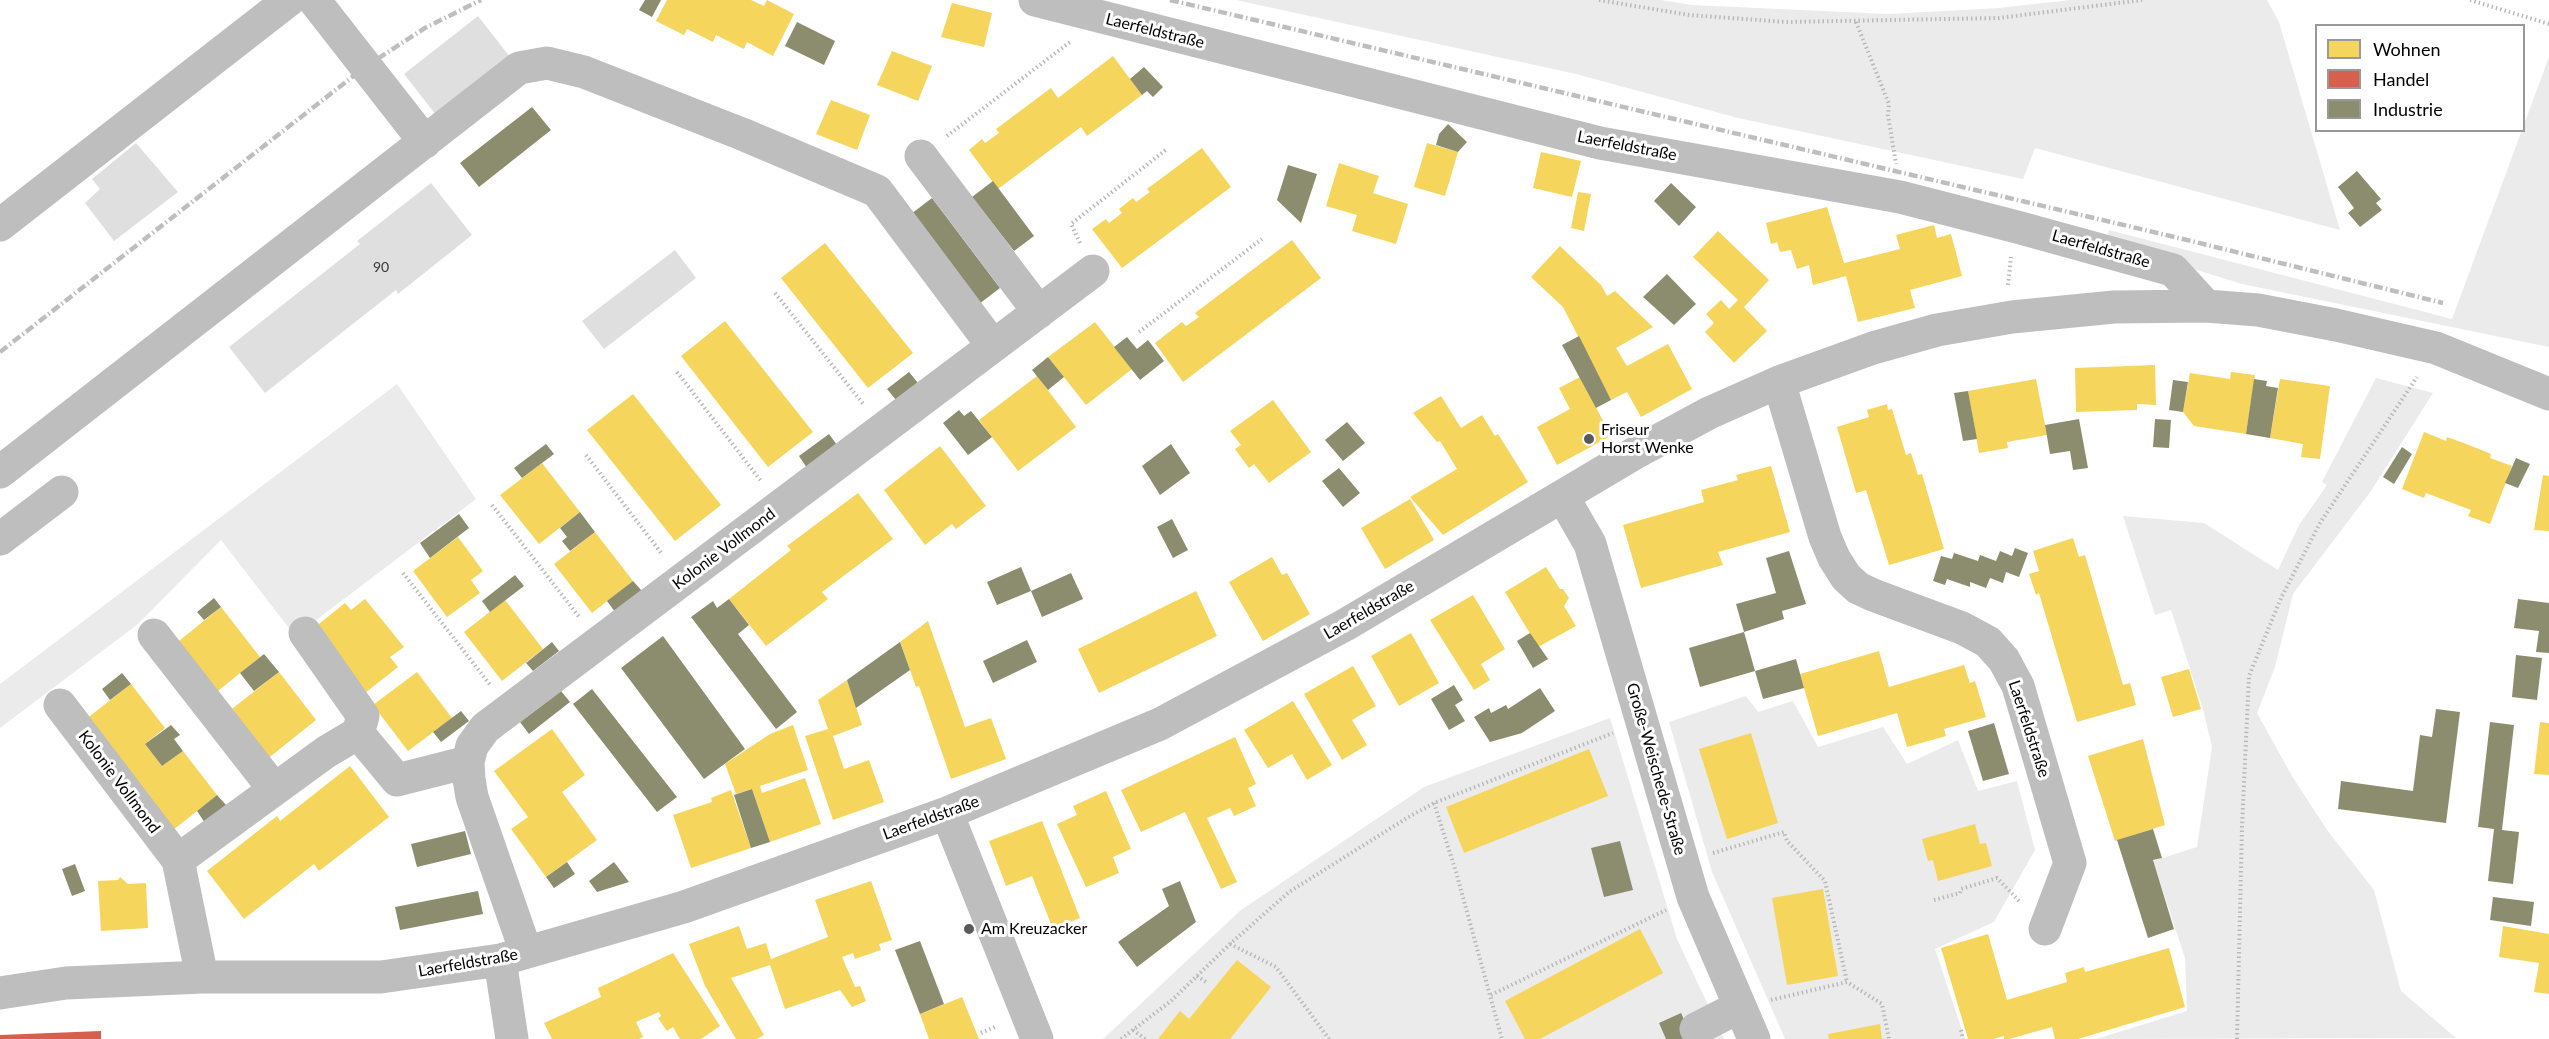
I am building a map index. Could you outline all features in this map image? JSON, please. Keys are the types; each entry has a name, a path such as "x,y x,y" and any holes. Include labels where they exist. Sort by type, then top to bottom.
{"street":[{"path":"0,225 289,0"},
{"path":"314,0 425,142"},
{"name":"Laerfeldstraße","path":"1035,0 1600,143 1913,200 2017,226 2173,270 2206,306"},
{"path":"0,472 519,68 547,63 584,72 742,134 877,191 993,346"},
{"path":"921,156 1039,312"},
{"name":"Kolonie Vollmond","path":"468,762 472,746 485,728 1093,272"},
{"name":"Laerfeldstraße","path":"0,993 66,983 201,977 381,977 513,956 684,907 946,813 1160,724 1335,630 1635,453 1709,413 1779,382 1873,348 1937,330 2012,317 2114,307 2206,306 2258,310 2436,348 2549,394"},
{"name":"Laerfeldstraße","path":"1779,382 1825,537 1846,577 1858,588 1873,595 1962,628 1988,642 2004,660 2018,686 2070,863 2045,929"},
{"path":"0,539 62,492"},
{"name":"Große-Weischede-Straße","path":"1563,497 1590,544 1694,897 1754,1039"},
{"path":"178,860 326,752 358,734 363,716 305,633"},
{"path":"154,635 274,789"},
{"name":"Kolonie Vollmond","path":"60,705 178,860 201,977"},
{"path":"358,734 397,780 468,762 472,797 513,956 512,1039"},
{"path":"946,813 1037,1039"},
{"path":"1696,1029 1740,1007"}],"path":[{"path":"1599,0 1689,15 1786,22 1999,18 2142,0"},
{"path":"2470,0 2549,24"},
{"path":"921,156 1101,17"},
{"path":"1856,22 1888,104 1895,160 1913,200"},
{"path":"1093,272 1071,224 1167,148"},
{"path":"2012,317 2008,290 2017,226"},
{"path":"1139,332 1262,239"},
{"path":"775,294 884,429"},
{"path":"2237,1039 2242,825 2249,676 2281,598 2319,523 2436,348"},
{"path":"677,372 781,506"},
{"path":"586,455 682,580"},
{"path":"492,505 599,642"},
{"path":"403,573 509,710"},
{"path":"1121,1039 1171,1001 1230,944 1289,892 1434,803 1642,722"},
{"path":"1434,803 1502,1039"},
{"path":"1683,861 1784,832 1787,841 1825,881 1847,982"},
{"path":"1934,900 1960,893 1961,889 1997,878 2045,929"},
{"path":"1491,995 1656,915"},
{"path":"1230,944 1276,967 1329,1039"},
{"path":"1197,976 1206,982"},
{"path":"1740,1007 1847,982 1882,1004 1889,1039"},
{"path":"1133,1030 1145,1039"},
{"path":"1961,1030 1963,1039"}],"shaded area":[{"path":"1236,0 1661,0 1692,5 1888,14 1999,8 2071,0 2267,0 2279,22 2340,230 2035,148 2023,179 1738,118 1576,74"},
{"path":"2549,57 2549,347 2242,284 2106,242 2109,230 2452,319 2521,132 2525,132 2525,122"},
{"path":"2376,378 2433,393 2371,491 2293,594 2275,667 2257,713 2292,776 2327,830 2374,890 2401,991 2456,1038 2096,1039 2187,1011 2185,958 2153,861 2197,847 2212,747 2203,709 2171,610 2155,615 2123,516 2204,523 2278,570 2299,525 2327,485 2322,482"},
{"path":"397,384 476,499 295,636 221,540 138,624 0,728 0,684"},
{"path":"1746,696 1758,712 1793,701 1818,747 1883,727 1907,764 1958,740 1978,791 2017,781 2035,850 1994,922 1935,949 1965,1039 1785,1039 1712,872 1669,722"},
{"path":"1610,718 1677,939 1724,1039 1103,1039 1241,910 1424,787"}],"building: Wohnen":[{"path":"667,0 751,0 764,6 767,0 794,14 773,56 747,42 744,49 716,35 713,42 687,29 684,35 656,21"},
{"path":"952,3 992,13 984,47 941,37"},
{"path":"892,51 932,66 918,101 877,85"},
{"path":"1113,56 1142,95 1087,136 1081,127 998,189 969,150 982,139 985,143 999,133 996,129 1051,88 1058,98"},
{"path":"831,100 870,115 857,150 816,134"},
{"path":"1427,143 1458,152 1445,196 1414,187"},
{"path":"1202,148 1231,187 1122,268 1092,229 1106,219 1109,223 1122,213 1119,209 1133,198 1136,202 1150,192 1147,189"},
{"path":"1541,152 1581,161 1572,197 1533,188"},
{"path":"1339,163 1379,176 1373,193 1408,204 1396,244 1352,231 1357,215 1326,206"},
{"path":"1578,192 1591,194 1584,231 1571,228"},
{"path":"1827,207 1844,263 1900,249 1896,235 1934,225 1937,238 1951,234 1962,276 1910,290 1915,308 1858,322 1846,276 1813,285 1809,265 1797,269 1791,250 1780,252 1777,242 1771,244 1766,223"},
{"path":"1718,231 1769,280 1744,307 1767,331 1734,363 1705,332 1714,323 1706,314 1721,300 1729,309 1738,300 1693,257"},
{"path":"1292,240 1321,278 1183,382 1155,343 1182,322 1186,326 1199,317 1195,313"},
{"path":"825,243 913,353 868,388 781,278"},
{"path":"1560,246 1601,285 1607,296 1615,291 1653,327 1616,348 1627,366 1668,344 1692,389 1641,417 1627,392 1611,400 1563,307 1531,277"},
{"path":"725,321 813,432 768,467 681,356"},
{"path":"1095,322 1132,369 1086,405 1048,357"},
{"path":"2155,365 2156,405 2137,404 2137,410 2076,412 2075,368"},
{"path":"2231,372 2255,375 2246,434 2194,426 2183,412 2190,373 2230,379"},
{"path":"1037,376 1076,427 1018,471 979,420"},
{"path":"1580,377 1611,436 1557,465 1537,427 1570,409 1559,388"},
{"path":"2036,379 2047,435 2007,442 2008,448 1979,453 1968,391"},
{"path":"2280,379 2330,386 2320,459 2301,457 2303,444 2270,438"},
{"path":"633,394 721,505 675,541 587,430"},
{"path":"1441,396 1461,428 1482,415 1495,436 1498,434 1528,482 1443,535 1410,497 1457,469 1440,441 1437,442 1413,413"},
{"path":"1273,400 1311,452 1269,483 1254,464 1249,468 1235,449 1241,445 1230,431"},
{"path":"1887,404 1888,410 1892,409 1906,455 1911,453 1918,475 1922,474 1944,549 1889,565 1866,490 1856,493 1837,427 1869,417 1867,410"},
{"path":"2424,432 2446,441 2447,437 2469,445 2491,454 2490,458 2512,466 2490,524 2468,516 2471,510 2426,493 2424,498 2402,489"},
{"path":"940,446 986,506 956,529 952,524 925,545 884,490"},
{"path":"542,463 580,512 539,544 500,495"},
{"path":"1771,466 1790,532 1718,552 1723,565 1641,588 1623,525 1704,502 1701,490 1738,480 1736,475"},
{"path":"2543,475 2549,476 2549,531 2534,530"},
{"path":"858,493 893,539 822,592 828,599 766,646 729,599 791,550 787,546"},
{"path":"1410,499 1434,540 1385,569 1361,528"},
{"path":"595,532 633,581 592,613 554,564"},
{"path":"458,537 483,571 471,580 480,593 447,617 413,571"},
{"path":"2073,538 2079,557 2085,555 2123,685 2130,683 2136,705 2077,722 2039,593 2036,595 2029,574 2039,571 2033,551"},
{"path":"1272,557 1282,575 1287,573 1310,614 1263,641 1229,582"},
{"path":"1546,567 1560,589 1563,589 1569,598 1564,606 1576,626 1538,647 1505,592"},
{"path":"1196,591 1217,636 1099,693 1078,649"},
{"path":"1473,595 1505,649 1481,664 1490,680 1474,690 1430,620"},
{"path":"365,599 404,647 390,657 398,667 365,693 314,628 345,603 351,610"},
{"path":"505,600 543,649 502,681 464,632"},
{"path":"221,607 260,657 213,695 174,645"},
{"path":"928,621 965,727 991,718 1006,759 951,779 919,686 916,687 900,642"},
{"path":"1411,633 1439,683 1399,706 1371,656"},
{"path":"1879,651 1889,687 1964,665 1970,683 1975,681 1986,717 1944,729 1946,736 1907,747 1897,713 1818,736 1800,674"},
{"path":"1353,666 1376,706 1352,720 1367,745 1342,760 1304,694"},
{"path":"2189,669 2201,709 2173,717 2161,677"},
{"path":"279,672 316,720 266,760 228,712"},
{"path":"417,672 452,718 408,751 373,705"},
{"path":"847,680 862,725 833,736 844,769 869,760 884,802 833,820 805,736 828,729 818,700"},
{"path":"131,684 165,728 145,744 162,766 183,751 217,795 172,831 86,719"},
{"path":"1293,701 1332,765 1307,780 1292,754 1268,768 1244,730"},
{"path":"2540,722 2549,723 2549,775 2534,774"},
{"path":"793,725 808,770 760,786 762,793 805,778 821,824 770,842 752,789 736,794 725,764 770,734"},
{"path":"552,729 585,775 562,792 597,840 546,877 511,829 528,817 494,771"},
{"path":"1751,733 1778,823 1727,839 1699,749"},
{"path":"1235,737 1256,784 1248,788 1256,806 1234,816 1230,808 1207,818 1237,882 1221,889 1185,812 1141,832 1121,790"},
{"path":"2143,739 2165,825 2115,841 2088,756"},
{"path":"1589,749 1608,796 1464,853 1446,807"},
{"path":"350,766 389,817 319,871 314,864 244,919 207,871 277,816 280,821"},
{"path":"731,790 751,848 691,868 673,815 712,802 711,798"},
{"path":"1106,791 1131,849 1113,857 1119,873 1086,887 1057,824 1077,815 1073,806"},
{"path":"1042,821 1080,918 1053,929 1032,876 1006,886 989,841"},
{"path":"1975,824 1980,844 1986,843 1992,866 1938,881 1933,860 1928,861 1922,839"},
{"path":"120,877 128,884 146,883 148,928 101,931 98,881 118,880"},
{"path":"871,881 892,940 879,944 881,950 855,959 853,953 842,957 855,987 860,986 866,1001 852,1007 840,990 785,1009 770,965 731,978 764,1035 757,1039 736,1039 705,986 689,944 739,926 747,949 766,943 771,959 828,937 815,900"},
{"path":"1823,889 1838,976 1787,985 1772,898"},
{"path":"2503,926 2549,934 2549,994 2534,992 2539,963 2499,957"},
{"path":"1640,929 1663,973 1540,1039 1525,1039 1505,1001"},
{"path":"1988,934 2007,1000 2067,982 2065,973 2084,967 2085,972 2169,948 2185,1007 2078,1039 2055,1039 2052,1027 2009,1039 2004,1039 2004,1036 1993,1039 1968,1039 1941,948"},
{"path":"673,953 720,1026 701,1039 680,1039 673,1027 667,1031 658,1018 661,1016 659,1012 636,1022 643,1037 639,1039 552,1039 544,1023 601,997 598,988"},
{"path":"1237,960 1271,987 1230,1039 1158,1039 1180,1011 1189,1019"},
{"path":"962,997 979,1039 929,1039 920,1014"},
{"path":"1880,1024 1882,1039 1829,1039 1828,1034"}],"building: Handel":[{"path":"101,1031 101,1039 0,1039 0,1035"}],"building: Industrie":[{"path":"645,0 661,0 652,17 639,10"},
{"path":"797,22 835,41 824,65 785,46"},
{"path":"1144,67 1163,87 1153,97 1147,91 1142,95 1130,79"},
{"path":"532,107 551,130 479,187 460,163"},
{"path":"1448,124 1467,142 1458,152 1436,145 1439,134"},
{"path":"1288,165 1317,174 1301,223 1277,200"},
{"path":"2357,171 2381,199 2376,203 2382,210 2360,227 2348,213 2354,208 2338,187"},
{"path":"993,181 1034,236 1014,251 972,197"},
{"path":"1671,183 1696,207 1679,226 1654,201"},
{"path":"932,198 1000,288 979,304 911,214"},
{"path":"1667,274 1696,304 1674,325 1643,297"},
{"path":"1579,336 1611,400 1596,408 1562,345"},
{"path":"1127,337 1137,349 1148,340 1164,361 1140,380 1114,347"},
{"path":"1048,357 1064,377 1048,390 1032,370"},
{"path":"909,372 918,383 896,400 887,389"},
{"path":"2254,379 2267,381 2266,386 2278,388 2270,438 2246,434"},
{"path":"2173,380 2188,382 2183,412 2169,410"},
{"path":"1968,391 1977,439 1963,441 1954,393"},
{"path":"959,410 964,416 971,411 992,437 968,455 943,423"},
{"path":"2079,419 2088,468 2073,470 2070,451 2050,454 2045,425"},
{"path":"2155,419 2171,420 2169,448 2153,447"},
{"path":"1347,422 1365,443 1343,461 1325,440"},
{"path":"829,434 837,445 807,468 799,456"},
{"path":"546,444 554,454 522,478 514,468"},
{"path":"1171,444 1190,473 1160,495 1142,466"},
{"path":"2402,447 2412,454 2394,484 2383,477"},
{"path":"2516,458 2530,464 2518,488 2505,483"},
{"path":"1339,468 1360,493 1343,507 1322,481"},
{"path":"580,512 595,532 570,551 562,541 567,537 560,528"},
{"path":"459,514 469,528 430,558 420,543"},
{"path":"1172,519 1188,550 1173,558 1157,527"},
{"path":"2015,548 2028,553 2019,577 2006,572 2003,583 1990,578 1986,588 1970,582 1970,587 1947,579 1945,585 1933,581 1941,556 1952,559 1954,553 1978,561 1980,555 1996,561 2000,551 2012,556"},
{"path":"1789,551 1806,604 1782,611 1784,619 1744,632 1736,604 1776,593 1766,558"},
{"path":"1021,567 1031,591 997,605 987,582"},
{"path":"1071,573 1083,599 1042,617 1031,591"},
{"path":"515,575 524,586 490,612 482,601"},
{"path":"633,581 642,591 615,612 607,601"},
{"path":"214,598 221,607 204,620 197,612"},
{"path":"729,599 749,625 738,634 797,712 776,729 691,617 713,601 717,608"},
{"path":"2518,599 2549,603 2549,653 2536,652 2539,631 2514,628"},
{"path":"1744,632 1755,671 1700,687 1689,648"},
{"path":"1530,633 1548,659 1533,668 1517,641"},
{"path":"663,636 745,749 704,779 621,668"},
{"path":"1027,640 1037,662 993,683 983,661"},
{"path":"552,642 559,651 533,671 526,663"},
{"path":"900,642 910,670 856,708 847,680"},
{"path":"264,654 279,672 254,691 240,673"},
{"path":"2516,655 2542,658 2537,700 2512,697"},
{"path":"1796,659 1804,688 1763,699 1755,671"},
{"path":"122,673 131,684 110,700 102,689"},
{"path":"1454,685 1463,700 1455,705 1465,721 1449,730 1431,699"},
{"path":"1540,688 1555,711 1522,733 1490,742 1474,717 1489,708 1491,713 1506,705 1508,709"},
{"path":"592,689 677,797 657,812 573,704"},
{"path":"561,691 570,702 529,734 520,722"},
{"path":"2436,709 2460,712 2446,823 2338,809 2341,781 2413,791 2420,735 2432,737"},
{"path":"461,711 469,721 441,742 433,732"},
{"path":"2490,722 2514,725 2502,830 2519,832 2513,884 2488,881 2494,829 2478,827"},
{"path":"1994,723 2009,774 1983,781 1968,731"},
{"path":"171,725 180,735 174,739 183,751 162,766 145,744"},
{"path":"752,789 770,842 751,848 734,795"},
{"path":"217,795 227,806 205,823 197,811"},
{"path":"2153,829 2162,858 2153,860 2174,929 2148,938 2117,840"},
{"path":"465,831 471,854 417,867 411,844"},
{"path":"1620,841 1633,890 1604,897 1591,848"},
{"path":"567,862 575,874 554,888 546,877"},
{"path":"614,862 629,882 597,892 589,881"},
{"path":"75,864 85,891 72,896 62,869"},
{"path":"1180,881 1196,922 1137,967 1118,942 1169,906 1162,889"},
{"path":"478,891 483,914 400,930 395,907"},
{"path":"2493,897 2534,902 2531,926 2490,920"},
{"path":"920,941 944,1004 920,1014 895,950"},
{"path":"1681,1013 1693,1039 1666,1039 1659,1023"}],"building: Sonstige":[{"path":"478,16 510,57 436,115 404,74"},
{"path":"136,143 178,192 114,241 85,203 100,189 92,179"},
{"path":"431,183 472,235 398,294 396,290 265,393 229,347 360,244 357,241"},
{"path":"675,250 696,278 604,349 582,321"}],"railway":[{"path":"0,352 365,67 425,28 481,0"},
{"path":"1170,0 2183,239 2443,303"}],"place":[{"name":"Friseur Horst Wenke","path":"1589,439"},
{"name":"Am Kreuzacker","path":"969,929"}]}
